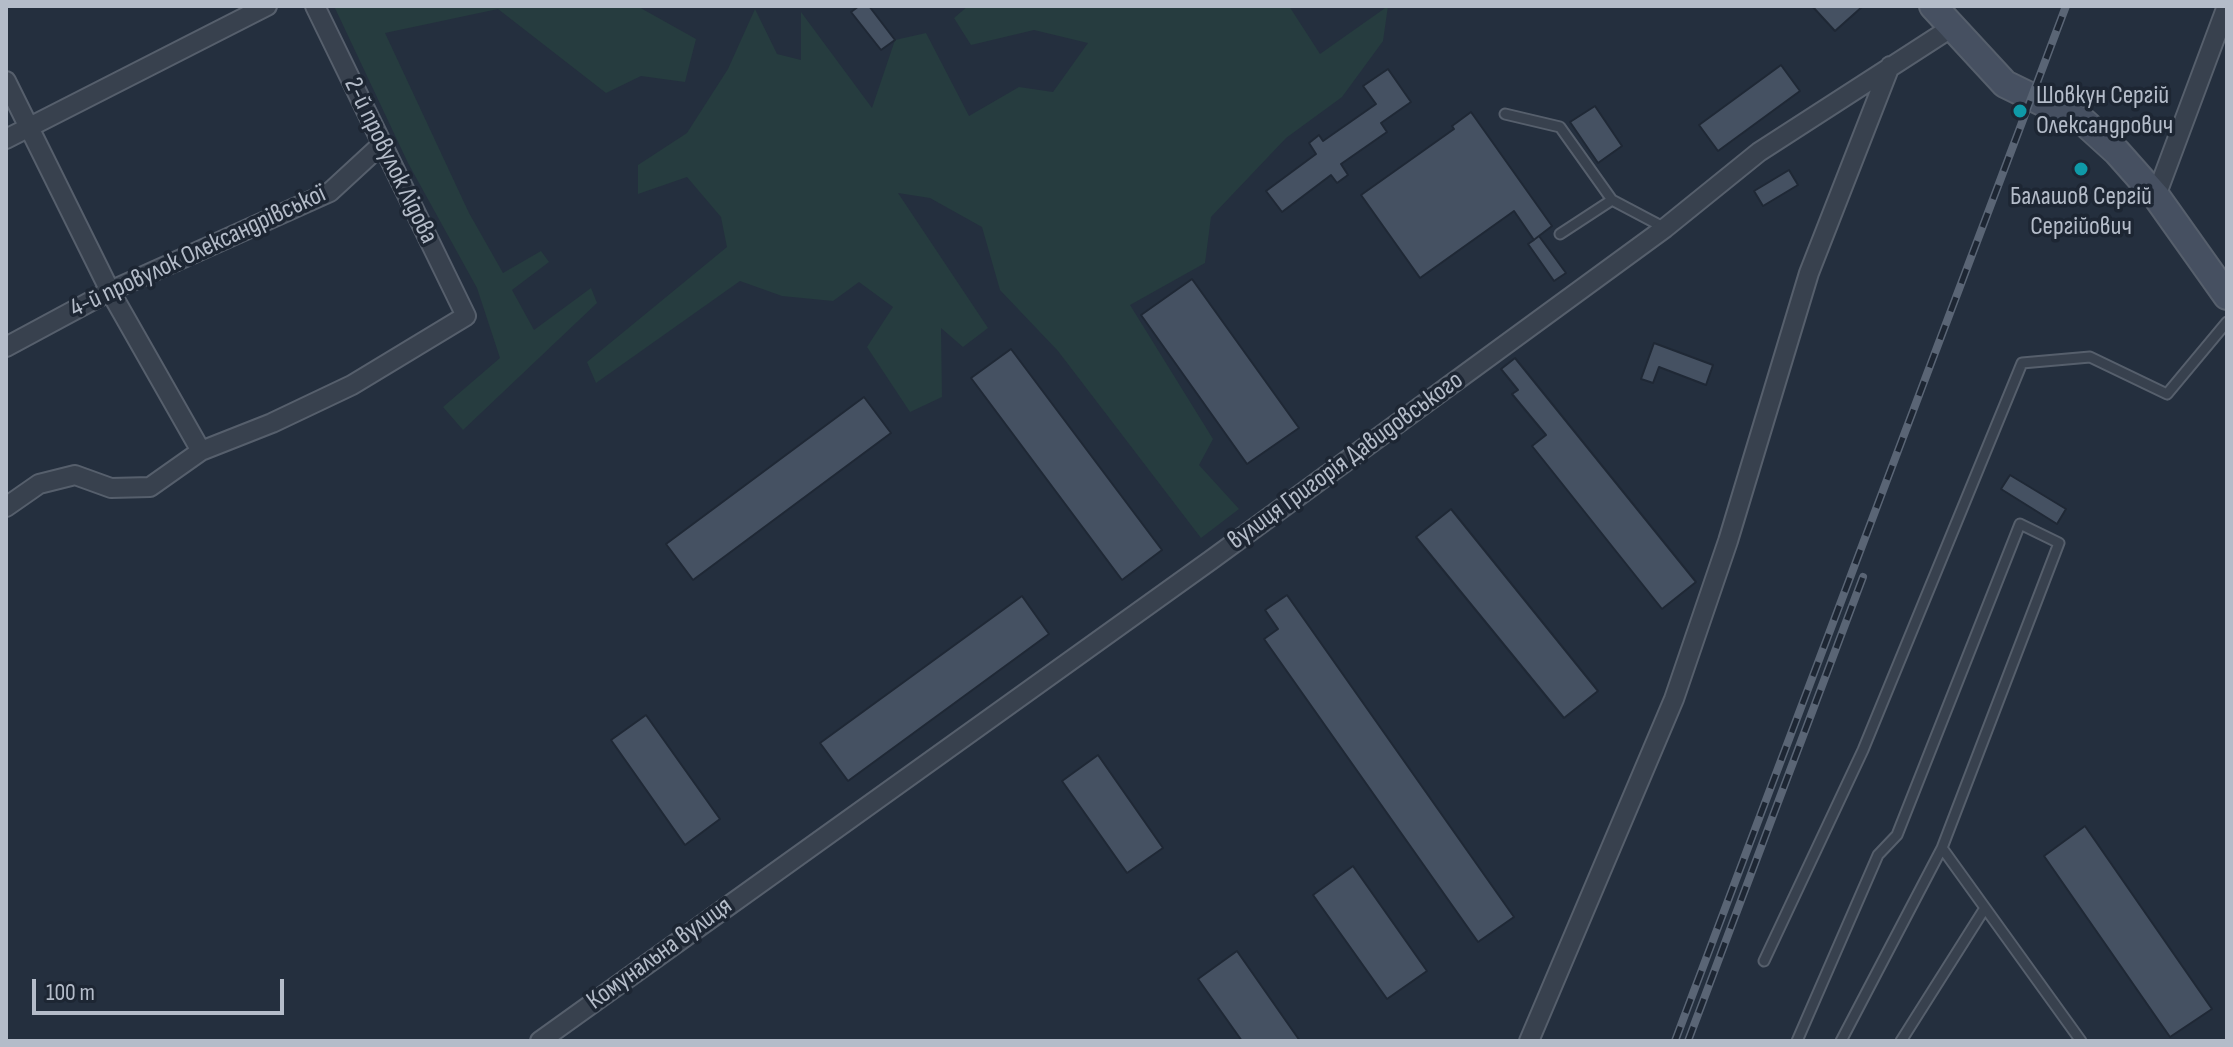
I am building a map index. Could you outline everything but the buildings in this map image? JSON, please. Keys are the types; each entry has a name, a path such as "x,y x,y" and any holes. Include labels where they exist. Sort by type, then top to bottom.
{"main road":[{"path":"1933,6 2005,84 2085,123 2117,152 2156,196 2225,287"}],"street":[{"path":"6,139 267,6"},
{"name":"2-й провулок Лідова","path":"201,451 272,423 352,385 466,316 315,6"},
{"path":"2156,196 2227,6"},
{"name":"вулиця Григорія Давидовського","path":"741,896 1211,560 1665,228 1759,152 1951,28"},
{"path":"1529,1041 1674,699 1728,541 1809,273 1890,66"},
{"path":"6,81 110,291 201,451 150,487 111,488 75,475 39,484 6,507"},
{"name":"4-й провулок Олександрівської","path":"6,347 110,291 330,192 381,145"},
{"name":"Комунальна вулиця","path":"540,1041 741,896"}],"lane":[{"path":"1505,114 1560,127 1612,200 1665,228"},
{"path":"1560,234 1612,200"},
{"path":"1764,961 1863,750 2022,363 2090,357 2167,394 2227,322"},
{"path":"1797,1041 1878,855 1897,835 2020,524 2059,543 1942,848 1841,1041"},
{"path":"1942,848 2081,1041"},
{"path":"1901,1041 1985,908"}],"green space":[{"path":"334,6 637,6 696,39 685,82 641,76 606,93 498,9 385,33 469,213 503,273 541,251 549,262 512,290 534,330 591,288 597,303 463,430 443,407 500,358 477,288 408,163"},
{"path":"968,6 1289,6 1320,54 1388,6 1383,41 1342,97 1286,138 1211,217 1205,263 1130,305 1213,439 1199,465 1239,509 1201,538 1058,351 1000,290 982,227 930,198 898,193 988,328 963,347 941,328 942,397 910,412 867,347 893,307 859,282 833,301 782,296 740,281 596,383 587,362 727,247 721,217 687,177 638,194 638,165 687,133 728,69 755,9 777,54 801,60 801,12 872,108 895,40 926,33 969,116 1019,87 1053,92 1088,43 1034,30 971,45 954,18"}],"railway":[{"path":"1675,1041 2066,6"},
{"path":"1688,1041 1863,577"}],"place":[{"name":"Шовкун Сергій Олександрович","path":"2020,111"},
{"name":"Балашов Сергій Сергійович","path":"2081,169"}]}
